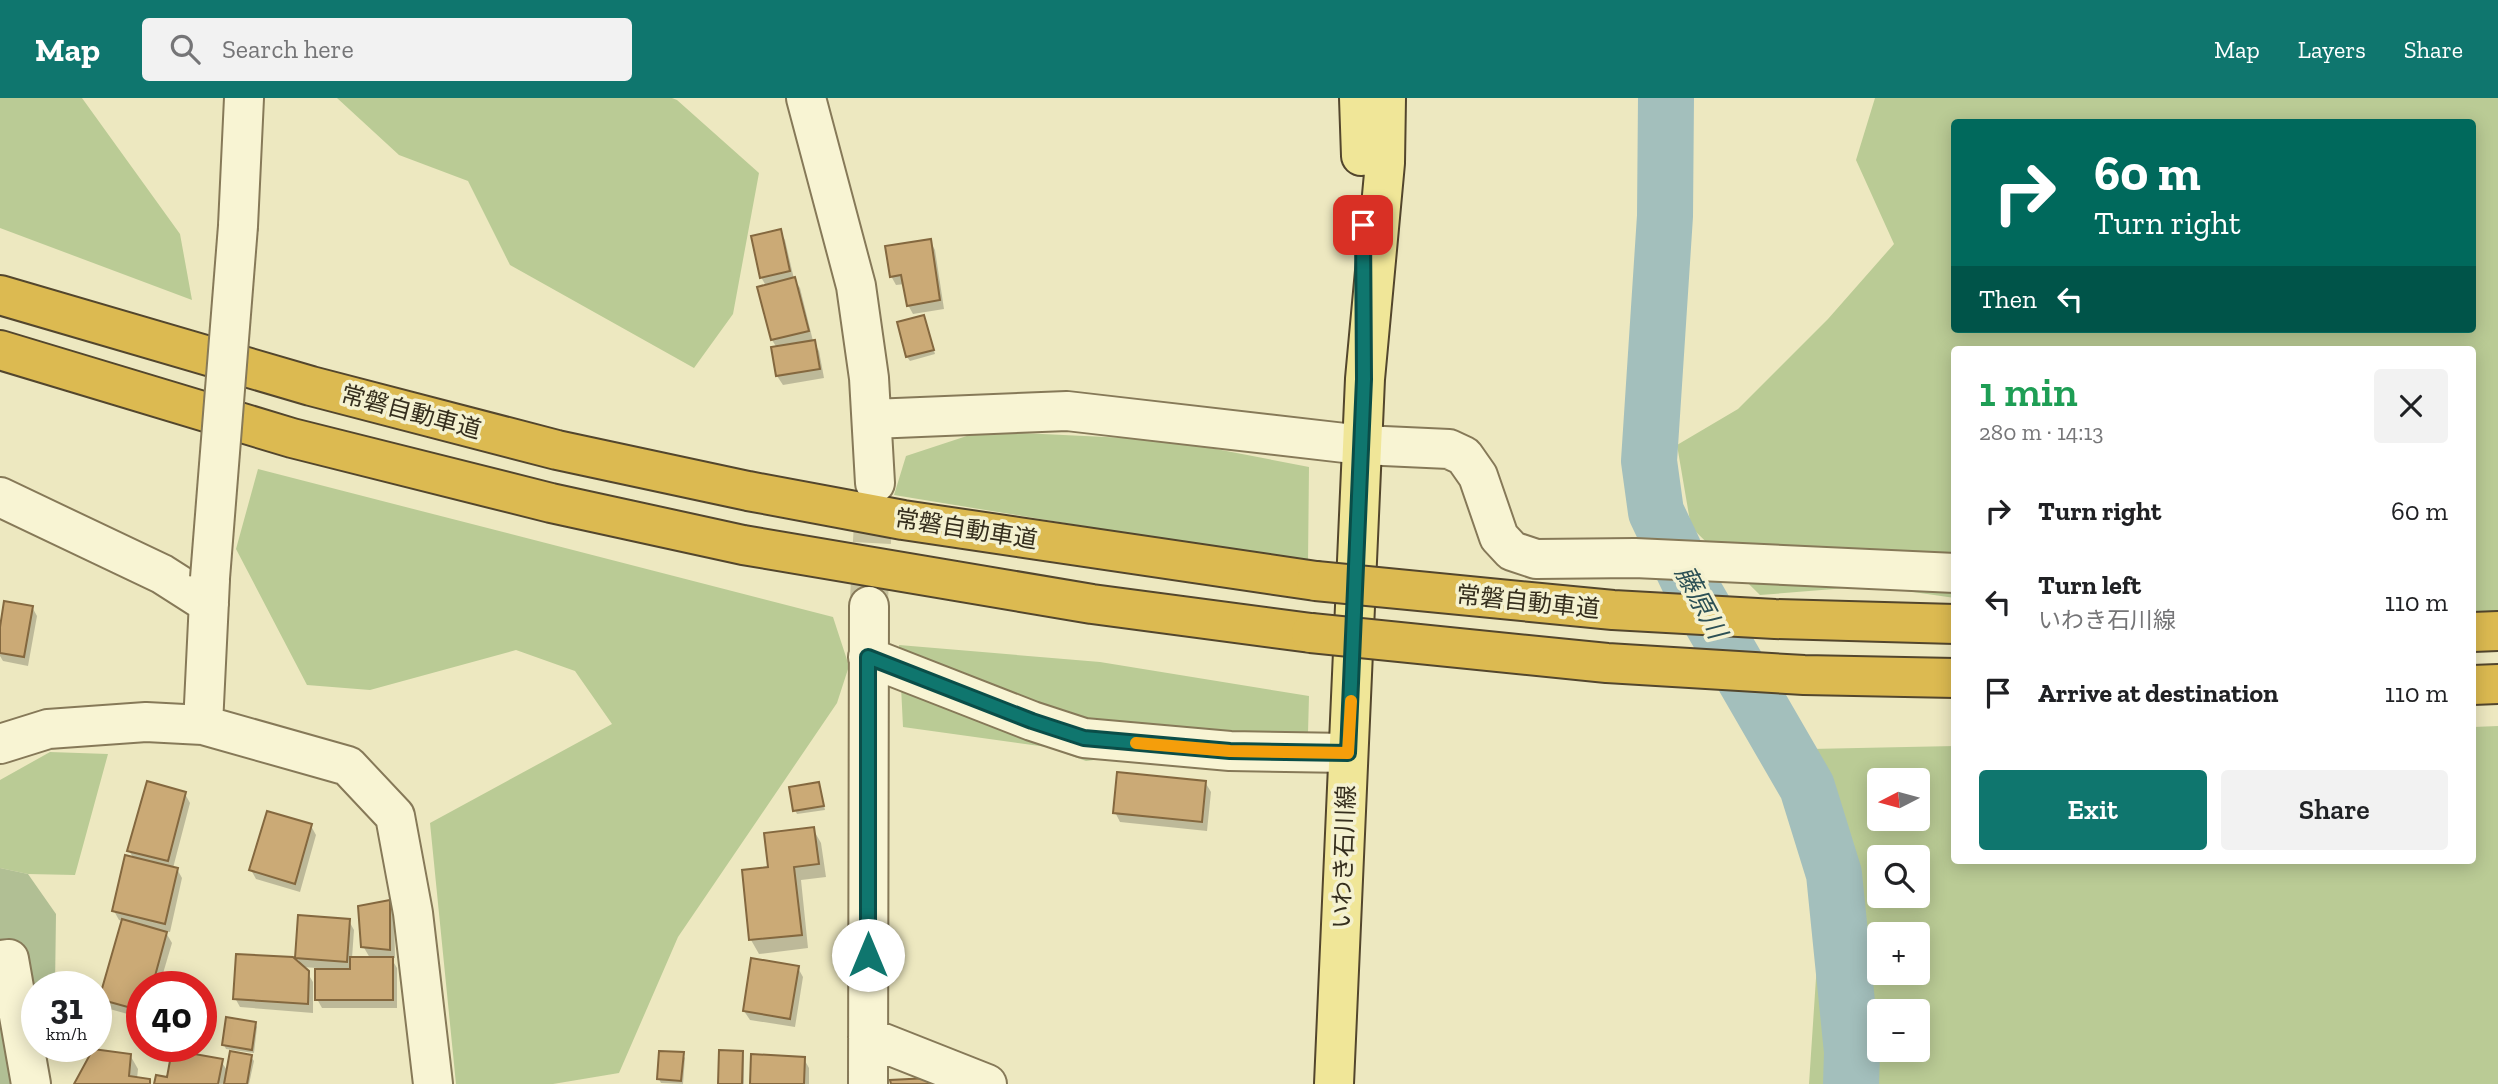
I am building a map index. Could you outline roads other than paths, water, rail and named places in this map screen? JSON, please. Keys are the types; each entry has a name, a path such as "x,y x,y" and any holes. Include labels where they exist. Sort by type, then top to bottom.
{"highway":[{"name":"常磐自動車道","path":"0,295 311,386 557,450 903,520 1316,581 1613,610 1775,619 1951,624"},
{"path":"0,350 292,438 551,503 743,545 1093,604 1311,633 1607,663 1804,674 1951,678"},
{"path":"2476,632 2498,631"},
{"path":"2476,685 2498,684"}],"main road":[{"name":"いわき石川線","path":"1334,1084 1364,379 1359,98"},
{"name":"いわき石川線","path":"1364,379 1385,163 1386,98"}],"street":[{"path":"203,725 209,591 239,226 244,98"},
{"path":"806,98 856,286 869,378 875,483"},
{"path":"872,419 1068,411 1362,445 1449,449 1464,456 1478,476 1499,537 1513,551 1536,559 1635,558 1951,573"},
{"path":"0,497 162,574 209,591"},
{"path":"868,1084 869,606"},
{"path":"868,657 1032,721 1084,738 1230,751 1348,753"},
{"path":"0,744 48,729 146,722 203,725 348,766 395,816 413,913 433,1084"},
{"path":"0,960 9,959 31,1084"},
{"path":"868,1037 987,1084"}],"waterway":[{"name":"藤原川","path":"1666,98 1665,216 1649,461 1656,512 1693,590 1807,787 1834,874 1852,1052 1851,1084"}],"tunnel":[{"path":"869,600 875,483"}]}
